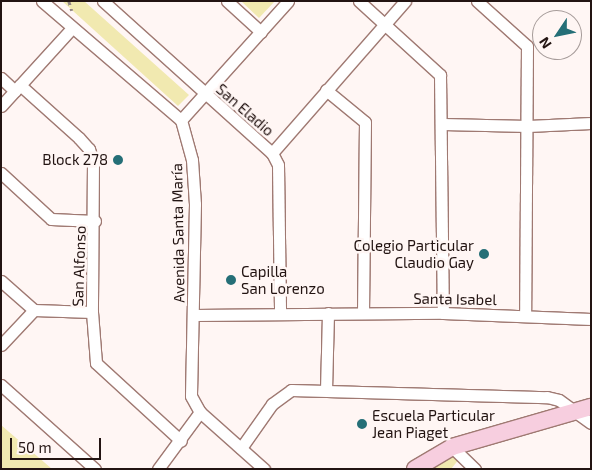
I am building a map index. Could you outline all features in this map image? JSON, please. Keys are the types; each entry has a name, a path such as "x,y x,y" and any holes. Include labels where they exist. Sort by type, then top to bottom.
{"main road":[{"path":"415,469 452,447 583,409"}],"street":[{"path":"42,1 182,120 288,1"},
{"name":"San Eladio","path":"103,1 204,94 272,153 278,165 280,312"},
{"path":"226,1 261,32"},
{"path":"359,1 440,75 443,312"},
{"path":"272,153 405,1"},
{"path":"477,1 526,46 528,126 524,316"},
{"path":"1,106 72,28"},
{"name":"San Alfonso","path":"1,78 18,88 89,149 93,161 95,221 92,312 96,362 181,441"},
{"path":"326,90 365,122 363,314"},
{"name":"Avenida Santa María","path":"182,120 192,160 195,315 190,376 192,396 200,412 264,469"},
{"path":"442,124 528,126 591,123"},
{"path":"1,173 51,218 95,221"},
{"path":"1,281 34,310 92,312"},
{"path":"1,345 34,310"},
{"name":"Santa Isabel","path":"195,315 280,312 363,314 443,312 591,319"},
{"path":"326,390 328,313"},
{"path":"1,385 95,469"},
{"path":"240,448 280,397 291,390 547,397 583,409 591,423"},
{"path":"158,469 181,441 200,412"},
{"path":"452,447 462,465 475,469"}],"shaded area":[{"path":"62,1 84,1 189,95 178,106"},
{"path":"241,1 275,1 259,18"},
{"path":"1,425 52,469 1,469"},
{"path":"451,453 460,458 451,469 428,469"}],"place":[{"name":"Block 278","path":"118,160"},
{"name":"Colegio Particular Claudio Gay","path":"484,254"},
{"name":"Capilla San Lorenzo","path":"231,280"},
{"name":"Escuela Particular Jean Piaget","path":"362,424"}]}
